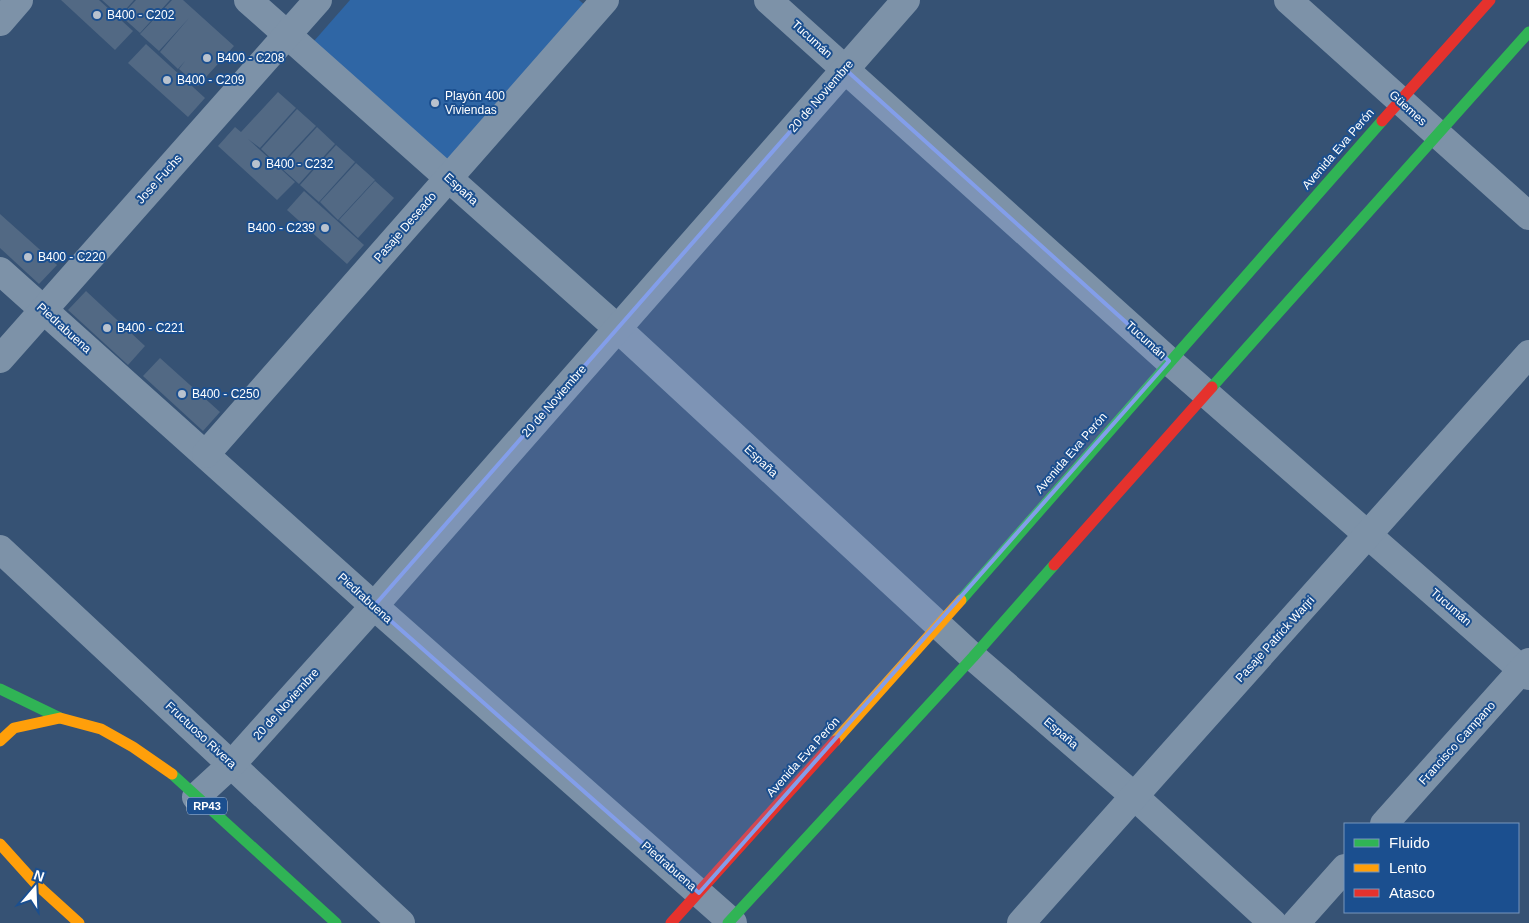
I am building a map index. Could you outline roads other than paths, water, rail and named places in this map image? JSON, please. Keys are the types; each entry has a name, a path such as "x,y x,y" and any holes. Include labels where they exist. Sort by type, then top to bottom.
{"street":[{"path":"0,22 19,0"},
{"name":"España","path":"248,0 618,328 973,658 1134,796 1273,923"},
{"name":"Jose Fuchs","path":"0,359 318,0"},
{"name":"Pasaje Deseado","path":"206,454 605,0"},
{"name":"Tucumán","path":"768,0 1169,361 1368,535 1527,669"},
{"name":"20 de Noviembre","path":"196,797 232,764 374,606 906,0"},
{"name":"Güemes","path":"1288,0 1529,216"},
{"name":"Avenida Eva Perón","path":"671,923 939,625 1169,361 1490,0"},
{"path":"730,922 973,658 1436,134 1529,32"},
{"name":"Piedrabuena","path":"0,271 730,922"},
{"name":"Pasaje Patrick Warjri","path":"1021,923 1529,354"},
{"name":"Fructuoso Rivera","path":"0,549 401,923"},
{"name":"Francisco Campano","path":"1385,823 1527,669"},
{"name":"RP43","path":"0,689 60,718 101,728 170,772 336,923"},
{"name":"RP43","path":"0,741 14,728 60,718"},
{"path":"0,844 36,884 79,923"},
{"path":"1296,923 1344,869"}],"place":[{"name":"B400 - C202","path":"97,15"},
{"name":"B400 - C208","path":"207,58"},
{"name":"B400 - C209","path":"167,80"},
{"name":"Playón 400 Viviendas","path":"435,103"},
{"name":"B400 - C232","path":"256,164"},
{"name":"B400 - C239","path":"325,228"},
{"name":"B400 - C220","path":"28,257"},
{"name":"B400 - C221","path":"107,328"},
{"name":"B400 - C250","path":"182,394"}]}
